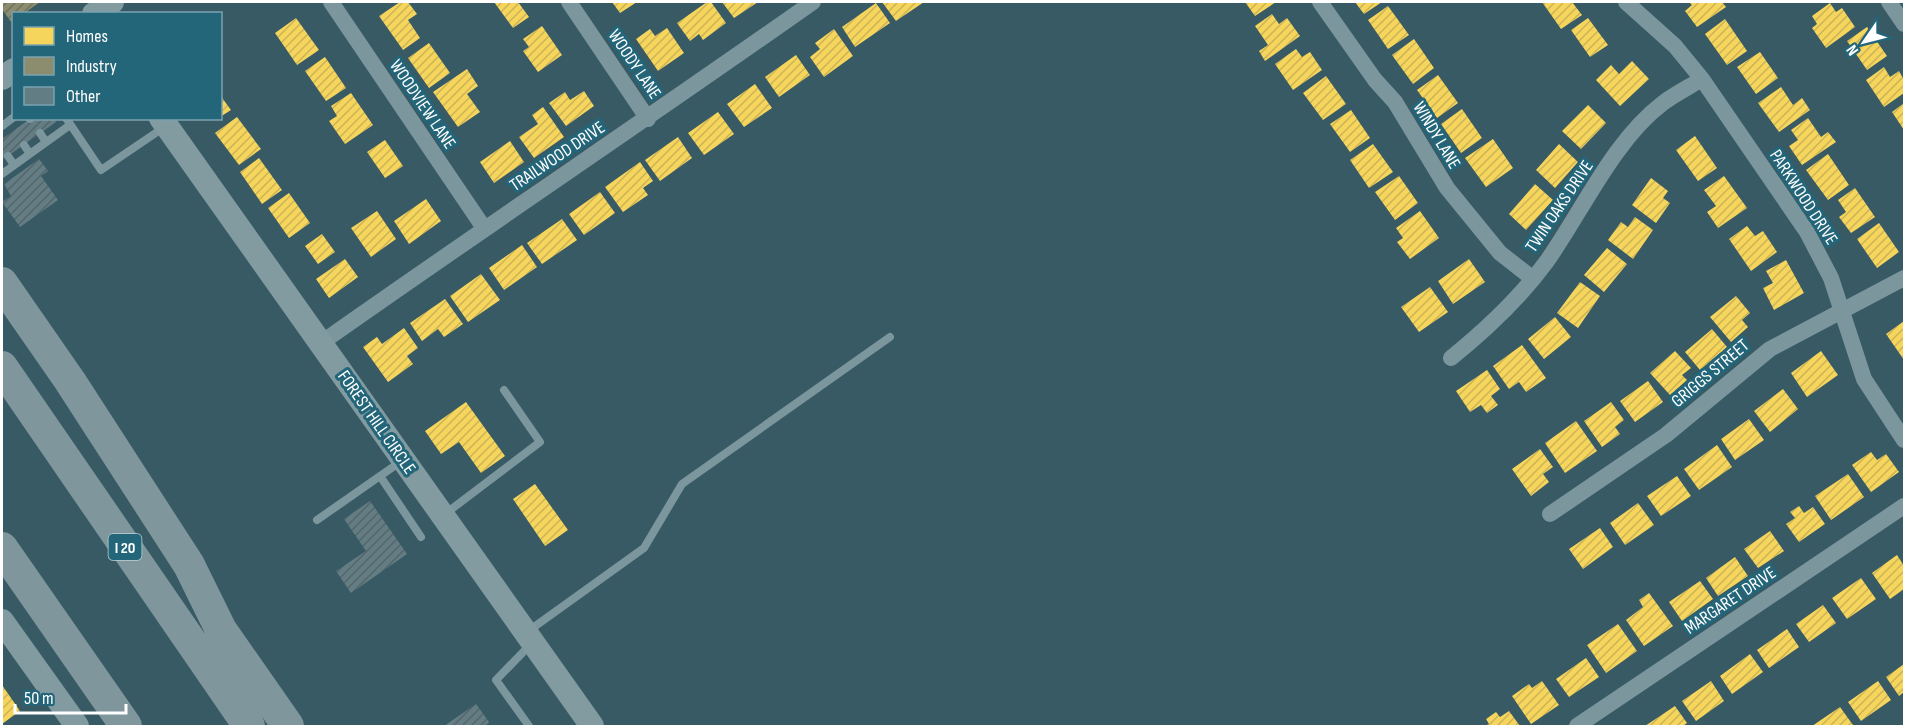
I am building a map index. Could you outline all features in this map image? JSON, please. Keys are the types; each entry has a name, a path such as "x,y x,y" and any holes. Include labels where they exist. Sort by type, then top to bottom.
{"highway":[{"path":"2,283 70,381 189,566 306,726"},
{"name":"I 20","path":"2,367 249,726"},
{"path":"2,548 126,726"},
{"path":"189,566 221,630 288,726"}],"street":[{"path":"97,12 112,2"},
{"name":"WOODVIEW LANE","path":"331,2 483,228"},
{"name":"WOODY LANE","path":"569,2 648,119"},
{"name":"TRAILWOOD DRIVE","path":"321,343 483,228 648,119 813,2"},
{"name":"WINDY LANE","path":"1320,2 1375,80 1395,102 1447,188 1500,253 1533,278"},
{"name":"PARKWOOD DRIVE","path":"1626,2 1675,46 1702,79 1807,232 1831,278 1844,310 1864,378 1905,440"},
{"path":"1889,2 1905,24"},
{"name":"TWIN OAKS DRIVE","path":"1451,358 1507,309 1533,278 1605,171 1639,127 1663,104 1702,79"},
{"name":"FOREST HILL CIRCLE","path":"164,122 592,726"},
{"name":"GRIGGS STREET","path":"1550,514 1666,435 1770,349 1905,278"},
{"name":"MARGARET DRIVE","path":"1577,726 1905,506"},
{"path":"2,621 77,726"}],"lane":[{"path":"7,122 14,131"},
{"path":"2,174 46,142 68,122 101,170 164,122"},
{"path":"40,133 46,142"},
{"path":"24,145 30,154"},
{"path":"8,156 14,165"},
{"path":"530,726 496,680 530,637 644,548 682,484 890,337"},
{"path":"443,516 540,442 504,390"},
{"path":"317,520 403,460"},
{"path":"380,476 421,537"}],"building: Homes":[{"path":"400,2 408,2 417,14 408,20 420,38 403,50 379,16"},
{"path":"494,2 518,2 529,17 513,28"},
{"path":"612,2 637,2 620,13"},
{"path":"707,2 711,2 726,23 703,40 699,34 690,41 677,23"},
{"path":"722,2 758,2 734,18"},
{"path":"882,2 924,2 896,21"},
{"path":"1245,2 1276,2 1255,16"},
{"path":"1355,2 1382,2 1364,14"},
{"path":"1542,2 1572,2 1582,15 1561,29"},
{"path":"1689,2 1722,2 1726,7 1697,27 1685,11 1692,5"},
{"path":"876,3 890,23 855,47 842,27"},
{"path":"1830,3 1836,12 1842,8 1855,27 1826,48 1812,28 1817,24 1812,16"},
{"path":"1388,6 1409,35 1388,49 1368,20"},
{"path":"1272,14 1279,24 1287,18 1300,36 1265,61 1259,51 1268,45 1255,26"},
{"path":"296,18 319,50 297,65 275,33"},
{"path":"1588,18 1608,45 1590,57 1571,30"},
{"path":"1725,19 1747,51 1727,65 1705,34"},
{"path":"542,26 562,55 538,72 523,51 529,47 523,39"},
{"path":"1867,27 1887,56 1867,70 1847,41"},
{"path":"667,28 684,53 658,71 636,39 650,29 655,36"},
{"path":"834,29 853,56 824,77 810,57 820,49 815,43"},
{"path":"1414,39 1434,68 1413,84 1392,55"},
{"path":"429,43 450,73 429,88 408,58"},
{"path":"1296,49 1302,57 1310,52 1322,70 1293,90 1275,64"},
{"path":"1760,52 1778,78 1756,94 1737,67"},
{"path":"796,55 810,75 779,97 765,77"},
{"path":"325,57 346,88 326,101 305,71"},
{"path":"1632,61 1649,79 1620,106 1596,80 1611,65 1619,74"},
{"path":"1884,67 1890,77 1899,71 1904,80 1904,93 1884,107 1866,80"},
{"path":"467,69 478,86 467,94 480,112 458,127 433,92"},
{"path":"1438,75 1458,103 1437,118 1417,90"},
{"path":"1326,76 1346,104 1323,120 1303,93"},
{"path":"755,84 772,108 744,127 727,104"},
{"path":"1781,87 1793,105 1802,98 1810,110 1779,132 1758,103"},
{"path":"584,91 594,106 566,126 549,103 565,92 570,100"},
{"path":"351,93 373,125 345,144 329,121 337,116 331,106"},
{"path":"222,98 231,110 222,116"},
{"path":"1904,103 1904,130 1892,112"},
{"path":"1588,105 1606,123 1581,149 1562,131"},
{"path":"543,107 564,137 534,158 519,137 538,124 532,115"},
{"path":"1462,109 1482,138 1461,153 1441,124"},
{"path":"1351,110 1370,138 1350,152 1330,124"},
{"path":"718,112 734,134 704,155 688,133"},
{"path":"237,117 261,149 239,165 215,133"},
{"path":"1808,118 1821,137 1828,132 1836,142 1802,165 1789,146 1798,140 1791,130"},
{"path":"1695,136 1717,168 1698,181 1676,150"},
{"path":"678,137 692,158 660,181 645,160"},
{"path":"1493,139 1513,168 1486,187 1465,158"},
{"path":"385,140 403,166 385,178 367,152"},
{"path":"510,141 524,162 494,183 480,162"},
{"path":"1373,144 1393,172 1369,188 1350,160"},
{"path":"1559,144 1578,162 1555,188 1536,170"},
{"path":"1828,154 1849,185 1828,200 1806,170"},
{"path":"259,158 282,190 262,204 240,172"},
{"path":"640,162 653,181 643,188 648,195 623,212 605,187"},
{"path":"1399,176 1418,203 1395,220 1375,192"},
{"path":"1724,176 1747,208 1718,228 1707,212 1716,206 1704,190"},
{"path":"1651,178 1668,191 1663,198 1670,203 1656,223 1632,205"},
{"path":"1535,184 1553,200 1526,230 1509,214"},
{"path":"1855,188 1875,217 1851,233 1839,217 1846,212 1838,200"},
{"path":"600,192 615,213 584,235 569,214"},
{"path":"289,193 310,223 289,238 268,208"},
{"path":"426,199 441,221 409,244 394,221"},
{"path":"377,211 396,239 371,257 351,228"},
{"path":"1420,211 1439,238 1410,259 1397,242 1403,238 1396,228"},
{"path":"1635,217 1653,230 1633,259 1608,240 1621,222 1628,227"},
{"path":"562,219 577,240 542,264 527,243"},
{"path":"1879,223 1899,252 1877,268 1857,239"},
{"path":"1747,226 1755,236 1763,231 1777,252 1751,271 1729,239"},
{"path":"322,234 335,252 318,264 305,246"},
{"path":"522,245 537,267 504,290 489,268"},
{"path":"1607,248 1627,264 1604,292 1584,275"},
{"path":"345,259 358,277 329,298 316,279"},
{"path":"1469,259 1485,282 1453,304 1438,281"},
{"path":"1786,260 1804,293 1774,310 1763,288 1773,283 1766,271"},
{"path":"481,274 500,300 468,322 450,296"},
{"path":"1580,282 1600,296 1578,328 1557,313"},
{"path":"1430,287 1448,312 1419,332 1401,307"},
{"path":"1736,296 1750,313 1742,320 1748,327 1731,342 1710,317"},
{"path":"445,299 463,324 444,337 438,329 422,341 410,323"},
{"path":"1555,317 1571,337 1544,359 1528,339"},
{"path":"1904,321 1904,360 1886,334"},
{"path":"404,328 418,348 407,356 413,364 388,382 363,347 377,337 382,344"},
{"path":"1712,329 1727,347 1700,370 1685,352"},
{"path":"1522,345 1546,378 1526,392 1519,382 1509,389 1493,366"},
{"path":"1675,351 1691,368 1682,375 1687,380 1670,395 1650,373"},
{"path":"1821,351 1838,375 1807,397 1791,373"},
{"path":"1487,370 1500,389 1491,396 1498,405 1487,413 1481,405 1470,412 1456,391"},
{"path":"1648,381 1663,402 1635,422 1620,401"},
{"path":"1783,389 1798,409 1770,432 1754,411"},
{"path":"466,402 505,456 481,473 459,442 441,454 425,431"},
{"path":"1611,402 1624,420 1615,427 1620,434 1602,447 1584,421"},
{"path":"1749,419 1764,440 1735,460 1721,439"},
{"path":"1576,421 1597,451 1565,473 1545,443"},
{"path":"1717,445 1732,467 1699,490 1684,469"},
{"path":"1540,449 1553,467 1543,474 1549,482 1531,496 1512,469"},
{"path":"1871,452 1877,460 1886,454 1899,472 1871,492 1852,465"},
{"path":"1848,474 1864,497 1831,520 1815,496"},
{"path":"1677,476 1691,496 1661,516 1647,496"},
{"path":"535,484 568,530 545,546 513,499"},
{"path":"1638,503 1654,525 1625,545 1610,523"},
{"path":"1799,506 1804,513 1813,507 1825,524 1799,542 1786,524 1795,518 1790,512"},
{"path":"1600,528 1613,547 1583,569 1569,549"},
{"path":"1770,531 1784,551 1758,568 1744,549"},
{"path":"1897,555 1904,566 1904,589 1890,599 1872,573"},
{"path":"1735,557 1748,576 1718,596 1706,578"},
{"path":"1861,578 1876,599 1847,619 1832,598"},
{"path":"1700,581 1713,599 1682,621 1669,602"},
{"path":"1649,593 1673,626 1644,646 1626,620 1643,607 1639,600"},
{"path":"1823,605 1836,623 1809,642 1796,624"},
{"path":"1618,624 1637,651 1606,673 1587,645"},
{"path":"1787,629 1799,647 1769,668 1757,650"},
{"path":"1750,654 1763,672 1732,694 1720,676"},
{"path":"1586,658 1599,677 1569,697 1556,679"},
{"path":"1904,664 1904,692 1899,696 1886,677"},
{"path":"1542,681 1559,705 1531,724 1512,696 1529,684 1532,688"},
{"path":"1711,681 1724,701 1696,721 1682,701"},
{"path":"1878,681 1891,700 1861,721 1848,702"},
{"path":"2,685 20,711 2,724"},
{"path":"1675,706 1687,723 1683,726 1645,726"},
{"path":"1840,707 1853,725 1812,726"},
{"path":"1509,711 1520,726 1485,726 1489,724 1486,719 1496,712 1500,717"}],"building: Industry":[{"path":"2,2 40,2 26,12 12,12 11,22 2,9"}],"building: Other":[{"path":"28,120 55,120 56,122 2,160 2,139"},
{"path":"39,159 48,171 41,176 58,200 20,227 2,202 11,196 4,184"},
{"path":"370,501 407,554 351,593 336,571 366,551 344,519"},
{"path":"476,704 489,722 485,726 444,726"}]}
